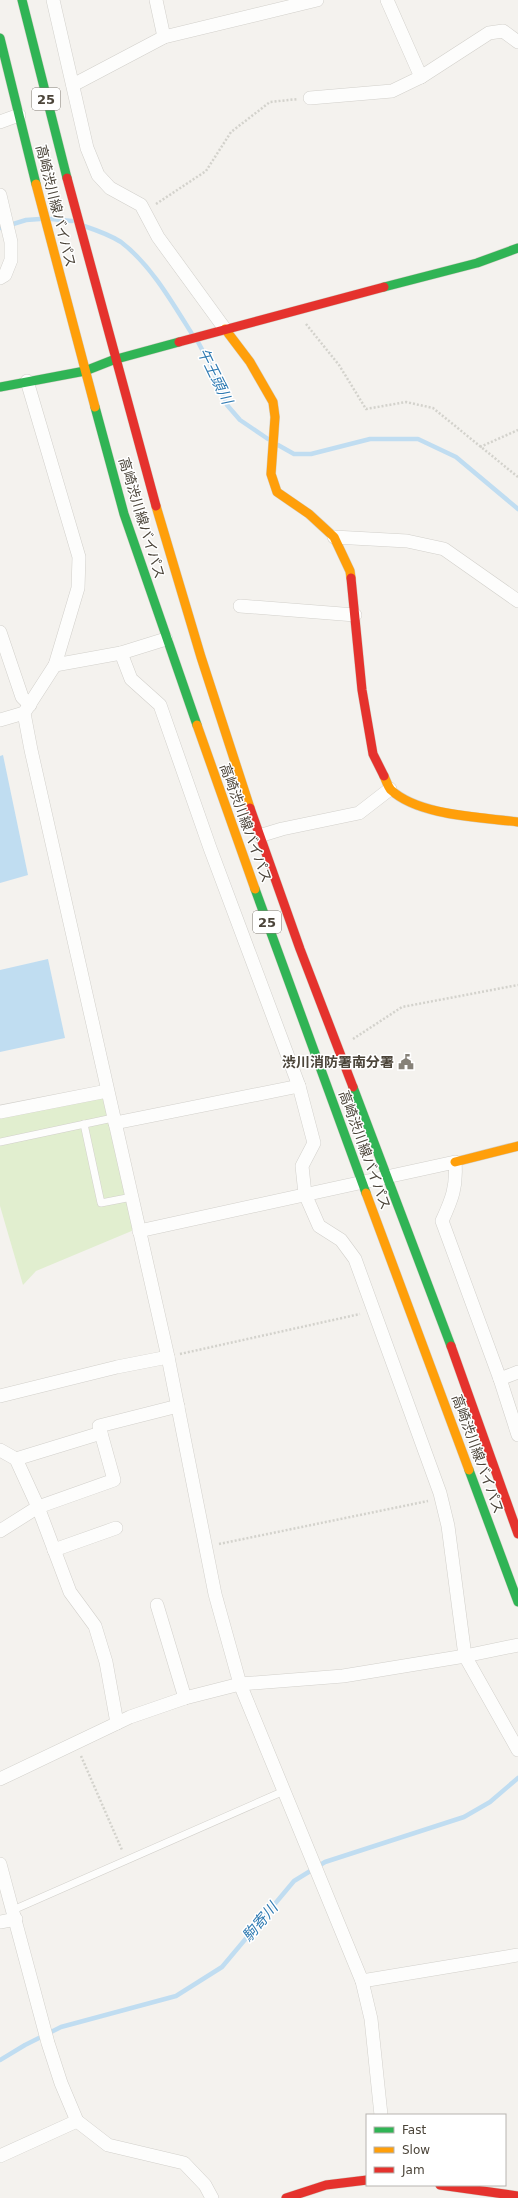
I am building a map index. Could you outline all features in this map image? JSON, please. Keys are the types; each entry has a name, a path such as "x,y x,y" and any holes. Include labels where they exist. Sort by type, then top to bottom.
{"main road":[{"name":"高崎渋川線バイパス","path":"22,0 70,197 113,360 206,674 273,877 388,1177 518,1534"},
{"name":"高崎渋川線バイパス","path":"0,38 40,198 124,514 166,639 362,1183 518,1602"},
{"path":"0,387 85,370 113,360 225,329 477,263 518,248"},
{"path":"225,329 250,362 273,402 275,417 271,474 277,492 309,514 334,537 350,571 362,690 373,754 390,789 412,803 450,813 518,822"},
{"path":"455,1162 518,1146"},
{"path":"286,2198 326,2185 366,2180"},
{"path":"446,2186 510,2196"}],"street":[{"path":"53,0 74,85 86,148 98,174 110,188 141,205 158,237 225,329"},
{"path":"156,0 164,37"},
{"path":"74,85 164,37 317,0"},
{"path":"387,0 421,77"},
{"path":"310,98 392,90 421,77 489,33 503,31 518,42"},
{"path":"0,122 19,115"},
{"path":"0,278 5,275 11,260 11,242 2,204"},
{"path":"0,720 27,709 54,665 78,588 79,557 27,381"},
{"path":"334,537 406,541 444,549 518,601"},
{"path":"240,606 355,615"},
{"path":"0,632 27,709 107,1091 168,1357 215,1594 240,1684 362,1981 371,2019 381,2114"},
{"path":"54,665 120,653 166,639"},
{"path":"120,653 131,679 160,706 210,848 299,1086 314,1143 302,1166 305,1194 319,1226 341,1240 354,1259 442,1498 448,1526 465,1656 518,1750"},
{"path":"259,836 282,829 359,813 390,789"},
{"path":"114,1121 299,1086"},
{"path":"0,1112 107,1091"},
{"path":"139,1231 455,1162 456,1179 454,1195 442,1221 500,1379 518,1435"},
{"path":"0,1396 116,1367 168,1357"},
{"path":"500,1379 518,1372"},
{"path":"0,1531 38,1507 114,1480 99,1426 178,1406"},
{"path":"16,1459 101,1433"},
{"path":"0,1450 16,1459 38,1507 70,1592 95,1626 106,1662 117,1723"},
{"path":"54,1550 116,1528"},
{"path":"157,1604 184,1698"},
{"path":"0,1779 130,1716 184,1698 240,1684 343,1676 465,1656 518,1644"},
{"path":"0,1864 48,2043 61,2083 77,2121 108,2145 184,2163 205,2185 212,2198"},
{"path":"0,1922 14,1914"},
{"path":"362,1981 518,1955"},
{"path":"0,2156 77,2121"}],"lane":[{"path":"0,1142 84,1124 114,1121"},
{"path":"84,1124 101,1203 132,1197"},
{"path":"14,1914 126,1860 284,1791"}],"path":[{"path":"145,211 206,171 231,132 270,102 310,98"},
{"path":"296,310 338,364 366,409 406,402 433,408 518,477"},
{"path":"480,447 518,430"},
{"path":"339,1047 402,1007 518,985"},
{"path":"168,1357 373,1311"},
{"path":"206,1547 442,1498"},
{"path":"75,1743 126,1860"}],"green space":[{"path":"105,1095 134,1230 36,1271 23,1285 0,1206 0,1117"}],"water":[{"path":"3,755 28,875 0,883 0,756"},
{"path":"48,959 65,1038 0,1052 0,970"}],"waterway":[{"name":"午王頭川","path":"0,228 26,220 40,219"},
{"name":"午王頭川","path":"51,219 72,221"},
{"name":"午王頭川","path":"84,226 117,239 132,251 160,285 192,334"},
{"name":"午王頭川","path":"198,342 213,370 227,405 240,420 268,439"},
{"name":"午王頭川","path":"278,445 294,454 311,454 370,439 418,439 456,457 518,509"},
{"name":"駒寄川","path":"0,2060 25,2045 61,2027 176,1996 222,1967 294,1881 325,1862 464,1817 490,1802 518,1778"}],"traffic: fast":[{"path":"22,0 67,178"},
{"path":"0,38 36,184"},
{"path":"384,287 477,263 518,248"},
{"path":"0,387 85,371 113,360 179,342"},
{"path":"95,407 124,514 197,725"},
{"path":"255,889 366,1193"},
{"path":"353,1087 451,1346"},
{"path":"469,1470 518,1602"}],"traffic: slow":[{"path":"36,184 95,407"},
{"path":"225,329 250,362 273,402 275,417 271,474 277,492 309,514 334,537 350,571 351,578"},
{"path":"156,506 201,657 250,808"},
{"path":"197,725 255,889"},
{"path":"384,776 391,790 403,799 417,805 451,814 518,822"},
{"path":"455,1162 518,1146"},
{"path":"366,1193 469,1470"}],"traffic: jam":[{"path":"67,178 156,506"},
{"path":"179,342 384,287"},
{"path":"351,578 362,690 373,754 384,776"},
{"path":"250,808 300,949 353,1087"},
{"path":"451,1346 518,1534"},
{"path":"286,2198 326,2185 366,2180"},
{"path":"447,2186 518,2196"}],"place":[{"name":"渋川消防署南分署","path":"406,1062"}]}
